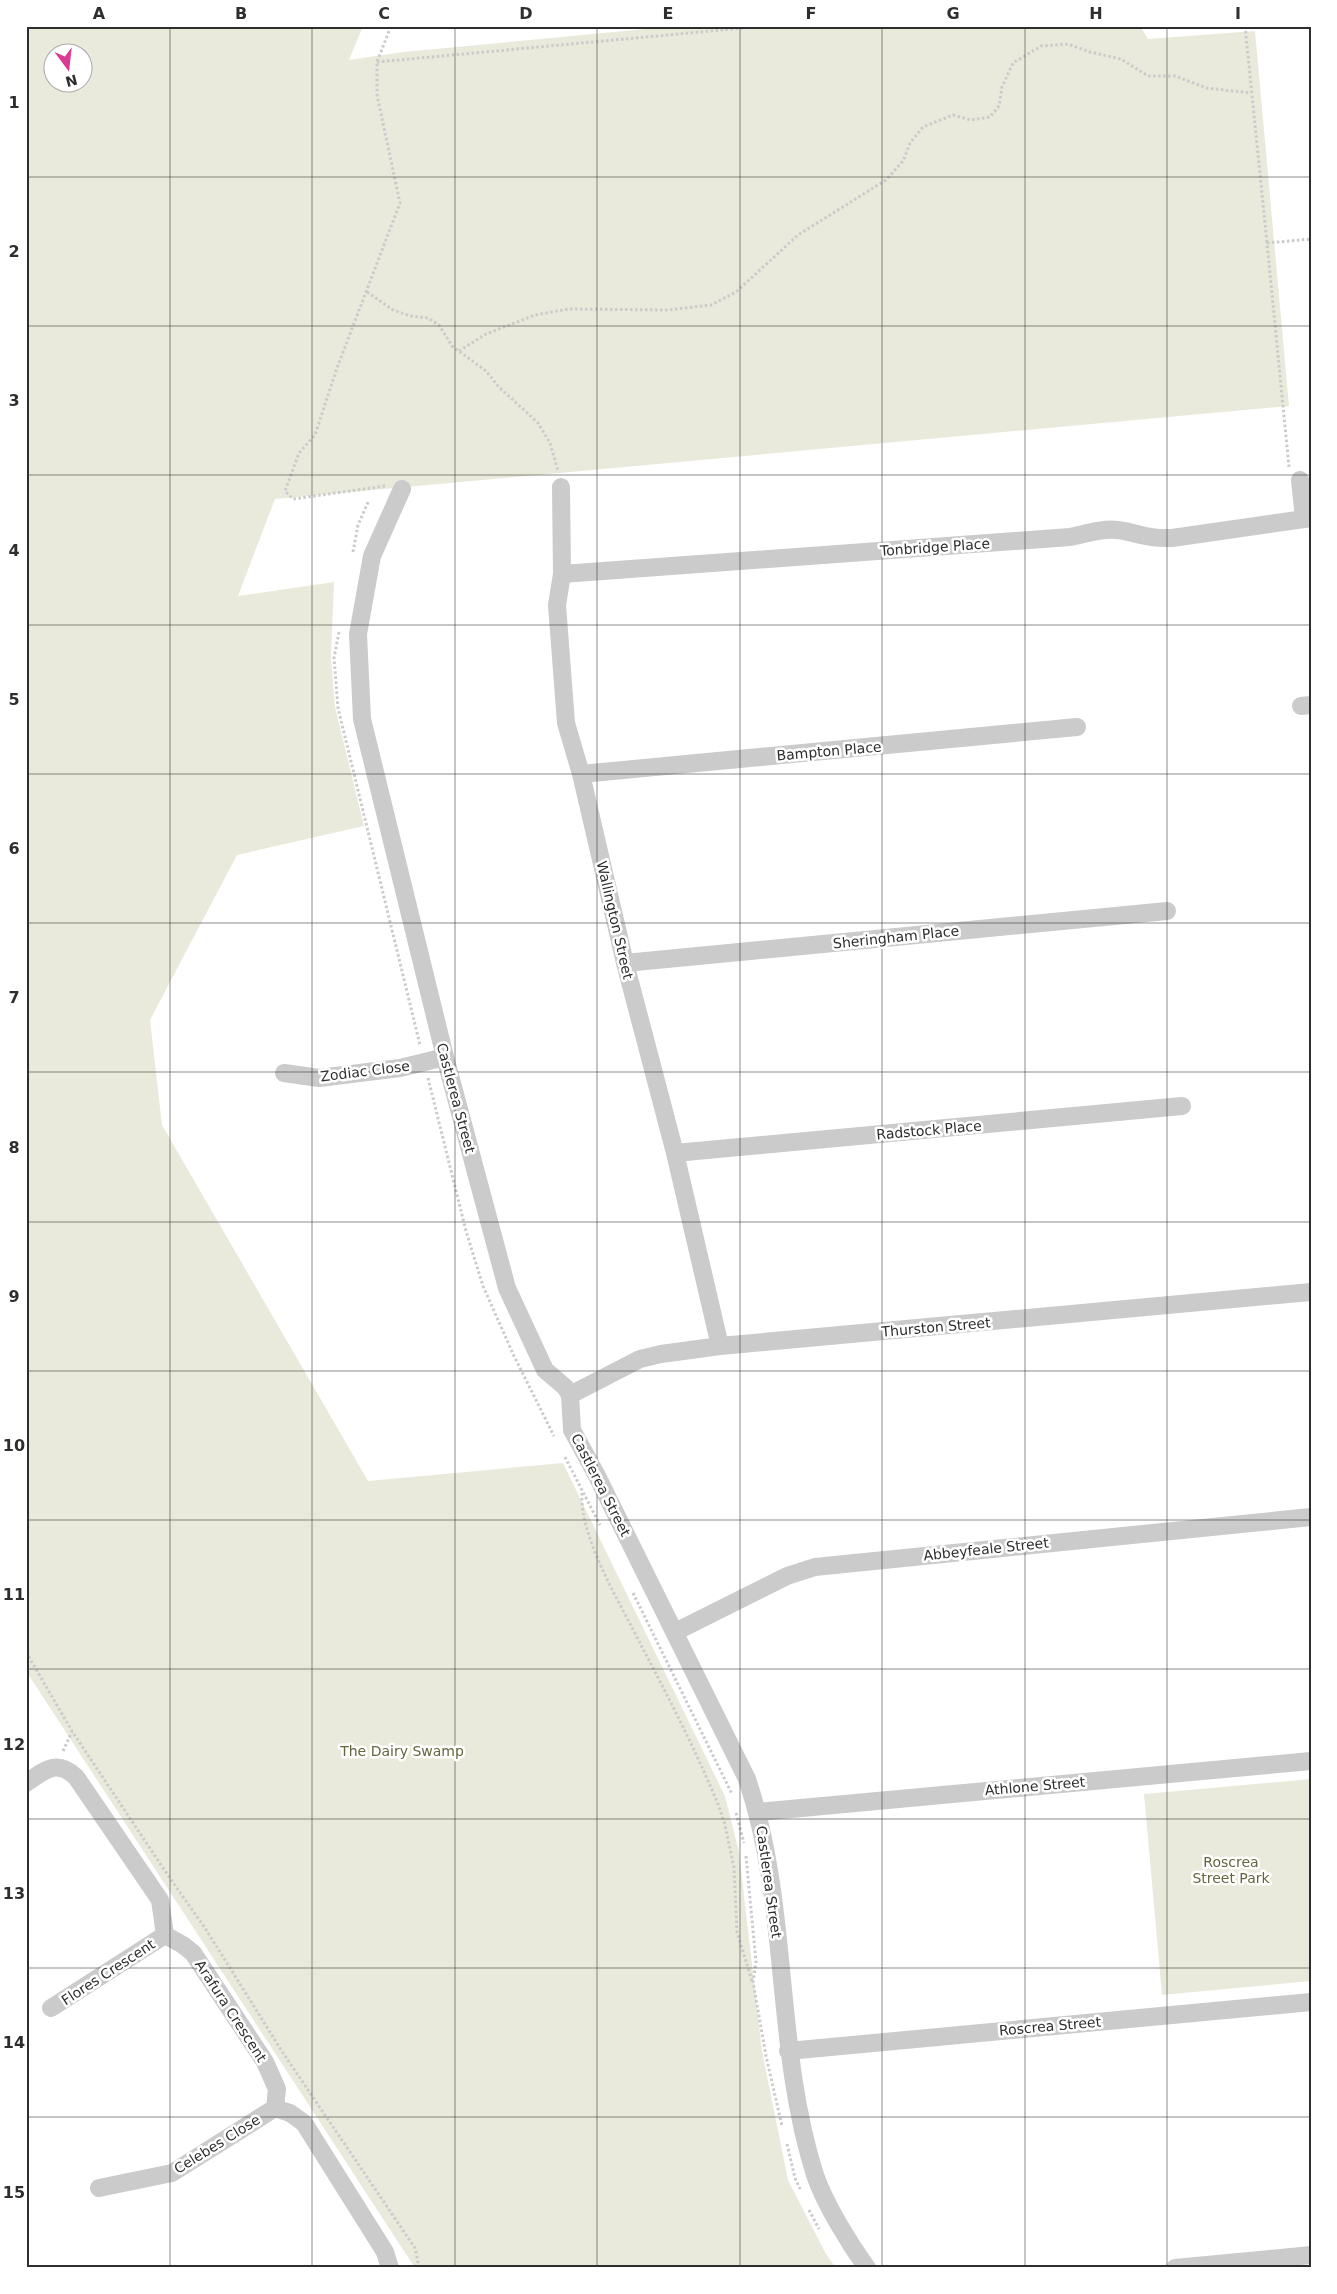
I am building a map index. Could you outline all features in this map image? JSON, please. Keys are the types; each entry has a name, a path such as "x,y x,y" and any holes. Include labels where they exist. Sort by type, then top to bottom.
{"street":[{"name":"Tonbridge Place","path":"562,574 1070,537 1107,530 1154,539 1172,538 1308,518 1300,480"},
{"name":"Wallington Street","path":"561,487 562,574 557,604 566,723 581,774 625,964 675,1153 720,1346"},
{"name":"Castlerea Street","path":"402,489 372,556 358,634 362,718 445,1057 507,1288 545,1370 565,1387 570,1395 571,1424 575,1438 596,1474 747,1779 758,1812 769,1866 788,2051 797,2104 816,2177 843,2231 867,2268"},
{"name":"Bampton Place","path":"581,774 1077,727"},
{"name":"Sheringham Place","path":"625,964 1167,911"},
{"name":"Zodiac Close","path":"284,1073 319,1078 400,1068 445,1057"},
{"name":"Radstock Place","path":"675,1153 1182,1106"},
{"name":"Thurston Street","path":"570,1395 640,1359 662,1354 720,1346 1311,1292"},
{"name":"Abbeyfeale Street","path":"675,1632 787,1576 815,1567 1311,1517"},
{"name":"Athlone Street","path":"758,1812 1311,1761"},
{"path":"26,1783 42,1772 56,1767 67,1768 76,1777 160,1900 165,1935"},
{"name":"Flores Crescent","path":"51,2008 165,1935"},
{"name":"Arafura Crescent","path":"165,1935 193,1953 265,2062 277,2088 275,2108"},
{"name":"Roscrea Street","path":"788,2051 1311,2002"},
{"path":"275,2108 290,2113 304,2123 385,2252 390,2268"},
{"name":"Celebes Close","path":"99,2188 172,2173 275,2108"},
{"path":"1175,2268 1311,2255"}],"path":[{"path":"391,26 377,62 377,95 400,203 337,368 315,435 299,453 286,491 293,499 398,484 402,489"},
{"path":"377,62 765,26"},
{"path":"1246,26 1290,481 1300,480"},
{"path":"459,351 486,334 535,315 568,309 668,310 711,305 736,292 798,235 886,180 903,161 910,143 923,127 953,115 971,120 990,117 999,106 1002,87 1013,63 1041,46 1068,44 1090,52 1121,59 1148,76 1175,76 1208,88 1252,93"},
{"path":"1267,243 1311,238"},
{"path":"367,292 393,310 428,318 439,325 452,346 486,371 498,386 538,423 550,443 561,487"},
{"path":"540,1408 557,1441"},
{"path":"561,1450 602,1530"},
{"path":"582,1492 581,1503 585,1526 604,1571 718,1804 725,1824 734,1868 738,1932 753,1982 766,2056 784,2131"},
{"path":"631,1589 731,1794 746,1852 756,1962 753,1982"},
{"path":"26,1652 72,1731 205,1928 283,2053 415,2248 418,2262 414,2268"},
{"path":"786,2141 795,2178 802,2195"},
{"path":"806,2204 824,2236"}],"green space":[{"name":"The Dairy Swamp","path":"26,26 363,26 349,60 403,52 678,26 1140,26 1148,39 1255,31 1289,406 275,499 238,596 334,582 331,658 335,707 364,826 237,855 150,1020 162,1125 368,1481 563,1463 725,1796 739,1852 762,2051 788,2180 826,2254 836,2268 415,2268 26,1671"},
{"name":"Roscrea Street Park","path":"1311,1779 1311,1981 1162,1995 1144,1794"}]}
